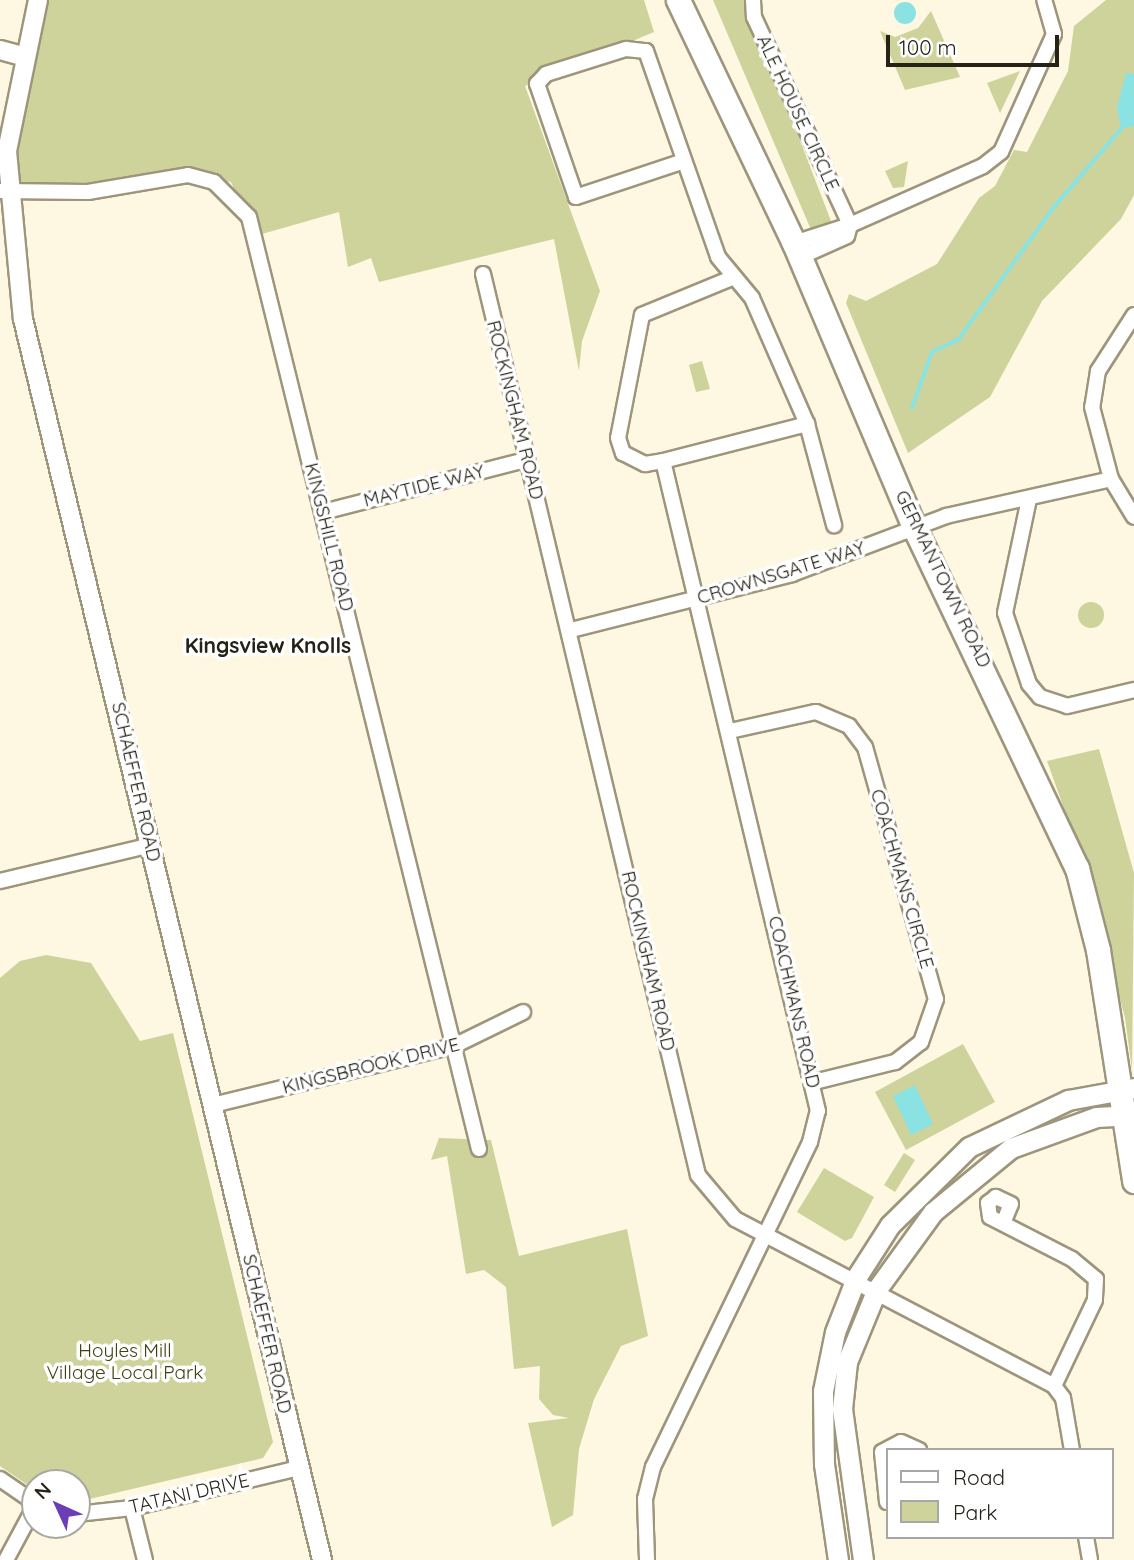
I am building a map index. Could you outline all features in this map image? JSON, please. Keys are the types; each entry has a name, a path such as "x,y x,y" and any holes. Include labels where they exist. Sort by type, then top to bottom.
{"main road":[{"name":"GERMANTOWN ROAD","path":"678,0 797,250 915,529 1077,868 1098,950 1125,1089 1134,1181"},
{"path":"838,1560 824,1464 823,1391 835,1332 856,1278 890,1225 969,1147 1022,1116 1125,1089"},
{"path":"863,1560 842,1409 847,1362 877,1289 904,1247 971,1176 1011,1148 1096,1117 1128,1115"}],"street":[{"name":"SCHAEFFER ROAD","path":"38,0 23,55 4,191 23,319 322,1560"},
{"name":"ALE HOUSE CIRCLE","path":"753,0 754,18 850,225"},
{"path":"797,250 983,166 1000,152 1054,34 1044,0"},
{"path":"684,161 576,197 537,84 546,74 643,49 684,161 718,257 732,278 752,298 807,424 834,525"},
{"path":"0,50 23,55"},
{"name":"KINGSHILL ROAD","path":"4,191 88,192 188,175 214,182 239,201 255,236 479,1149"},
{"name":"ROCKINGHAM ROAD","path":"482,275 526,460 571,630 698,1175 713,1200 764,1236 856,1278 1054,1386"},
{"path":"732,278 656,305 636,328 618,439 633,461 663,461 807,424"},
{"path":"1134,314 1107,352 1093,388 1094,434 1111,479 1134,517"},
{"name":"MAYTIDE WAY","path":"323,512 526,460"},
{"name":"COACHMANS ROAD","path":"647,1560 645,1499 653,1467 810,1142 818,1111 814,1082 663,461"},
{"name":"CROWNSGATE WAY","path":"571,630 792,574 981,506 1029,499 1111,479"},
{"path":"1029,499 1006,613 1029,684 1040,696 1066,706 1134,690"},
{"name":"COACHMANS CIRCLE","path":"730,731 816,712 849,726 865,747 936,999 922,1042 895,1062 814,1082"},
{"path":"0,881 151,845"},
{"name":"KINGSBROOK DRIVE","path":"213,1105 454,1046 523,1012"},
{"path":"1004,1220 1096,1279 1095,1300 1054,1386 1063,1398 1072,1448"},
{"path":"890,1448 901,1442 914,1448"},
{"path":"886,1450 882,1452 886,1492"},
{"name":"TATANI DRIVE","path":"91,1512 132,1508 299,1468"},
{"path":"0,1479 21,1494"},
{"path":"132,1508 145,1560"},
{"path":"6,1560 21,1531"},
{"path":"1086,1539 1090,1560"}],"green space":[{"path":"38,0 644,0 654,32 525,86 600,291 582,341 579,371 554,239 379,282 371,258 348,267 339,212 255,236 231,182 188,175 61,192 8,191"},
{"path":"713,0 746,0 831,221 812,232"},
{"path":"1106,0 1134,0 1134,195 1121,219 1042,301 990,397 908,453 846,303 849,294 866,301 937,264 979,198 995,186 1014,150 1027,152 1068,71 1074,26"},
{"path":"931,11 960,77 905,90 880,31 895,37 918,28"},
{"path":"1020,71 1000,113 987,83"},
{"path":"908,161 904,187 893,188 885,171"},
{"path":"702,361 710,389 696,392 689,365"},
{"path":"1091,602 1100,606 1104,615 1100,624 1091,628 1082,624 1078,615 1082,606"},
{"path":"1099,749 1134,873 1132,1070 1125,1018 1086,870 1047,761"},
{"name":"Hoyles Mill Village Local Park","path":"46,955 91,963 140,1041 173,1033 273,1442 263,1458 91,1499 91,1469 21,1469 21,1480 0,1466 0,978 20,961"},
{"path":"963,1044 995,1102 906,1150 875,1092"},
{"path":"439,1138 491,1140 519,1256 627,1229 648,1336 621,1346 594,1399 579,1449 573,1515 552,1527 528,1423 569,1418 553,1415 539,1399 540,1366 514,1369 506,1287 484,1270 466,1274 447,1156 431,1160"},
{"path":"904,1153 915,1160 895,1192 884,1185"},
{"path":"824,1168 874,1197 852,1238 845,1241 797,1212"}],"water":[{"path":"905,2 913,5 916,13 913,21 905,24 897,21 894,13 897,5"},
{"path":"1126,73 1134,74 1134,126 1121,129 1117,107"},
{"path":"915,1085 933,1124 911,1135 893,1096"}],"waterway":[{"path":"912,408 932,352 958,340 1054,207 1121,129"}],"district":[{"name":"Kingsview Knolls","path":"268,645"}]}
